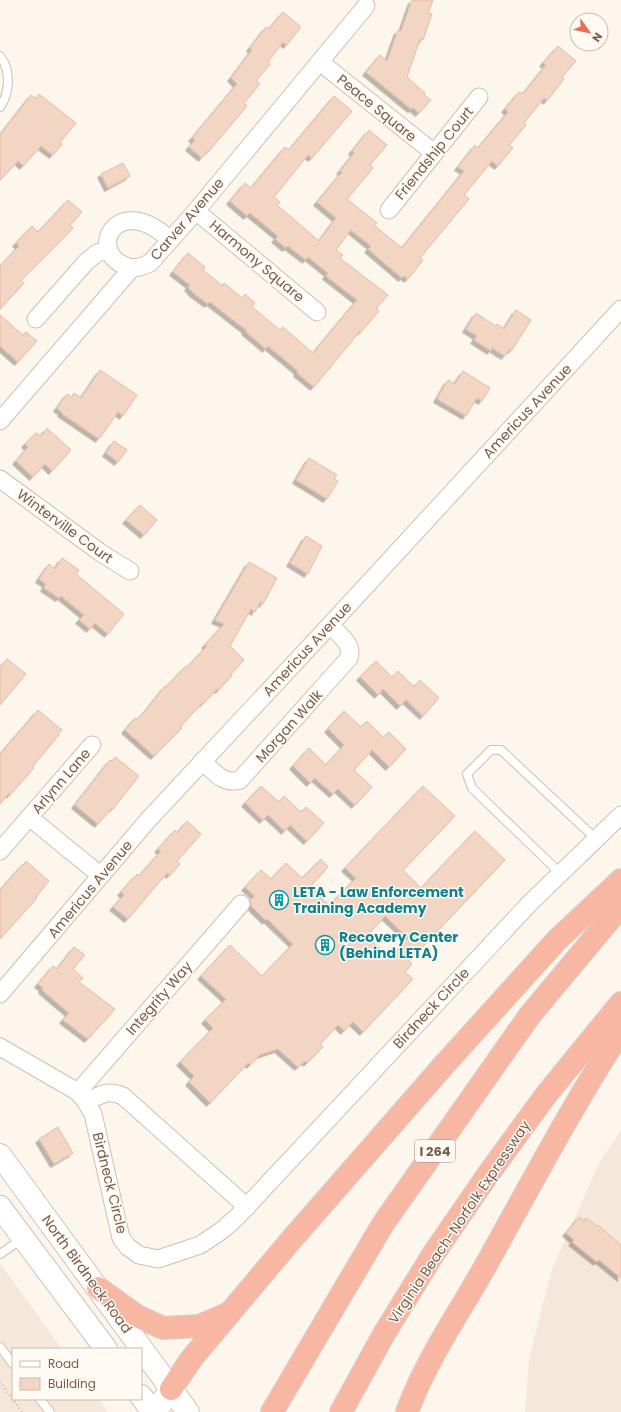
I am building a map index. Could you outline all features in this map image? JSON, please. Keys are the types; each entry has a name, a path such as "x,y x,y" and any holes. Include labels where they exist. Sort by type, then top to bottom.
{"highway":[{"path":"172,1389 192,1358 292,1239 459,1048 557,940 621,880"},
{"name":"I 264","path":"272,1412 383,1224 530,1015 621,906"},
{"name":"Virginia Beach-Norfolk Expressway","path":"341,1412 384,1334 434,1253 546,1095 621,1003"},
{"path":"407,1412 413,1395 429,1362 484,1268 590,1078 621,1031"},
{"path":"98,1288 138,1316 163,1328 199,1326 230,1313"}],"main road":[{"name":"North Birdneck Road","path":"0,1155 142,1348"},
{"name":"North Birdneck Road","path":"0,1207 105,1348"},
{"name":"North Birdneck Road","path":"142,1348 188,1412"},
{"path":"142,1397 154,1412 172,1389"}],"street":[{"name":"Carver Avenue","path":"0,421 132,268 150,263 196,211 366,6"},
{"name":"Peace Square","path":"320,62 434,153"},
{"name":"Friendship Court","path":"389,210 479,97"},
{"name":"Harmony Square","path":"196,211 317,312"},
{"path":"132,268 122,265 114,260 109,250 108,242 110,233 116,225 124,220 134,220 149,224 161,231 170,240"},
{"path":"36,319 86,262 97,253 109,250"},
{"name":"Americus Avenue","path":"0,994 149,819 621,309"},
{"name":"Winterville Court","path":"0,479 101,553 130,571"},
{"name":"Morgan Walk","path":"202,761 224,780 232,782 240,780 349,658 351,652 349,645 330,625"},
{"name":"Arlynn Lane","path":"0,851 92,745"},
{"name":"Birdneck Circle","path":"82,1097 93,1114 121,1238 128,1247 139,1255 158,1259 200,1245 221,1231 247,1207 530,903 621,815"},
{"name":"Arlynn Lane","path":"29,817 100,875"},
{"name":"Integrity Way","path":"82,1097 241,904"},
{"path":"0,1046 82,1097 106,1092 116,1093 123,1096 247,1207"}],"lane":[{"path":"0,56 5,64 8,77 7,93 0,107"},
{"path":"560,873 472,788 467,774 491,750 500,750 596,839"},
{"path":"0,1254 23,1238"},
{"path":"0,1346 12,1363"},
{"path":"41,1400 50,1412"}],"path":[{"path":"0,1382 12,1398"},
{"path":"13,1400 22,1412"}],"shaded area":[{"path":"621,1130 621,1412 525,1412 529,1359 551,1272 600,1161"},
{"path":"0,1263 61,1348 12,1348 12,1400 100,1400 108,1412 0,1412"}],"building":[{"path":"412,0 433,0 428,13 432,14 423,40 420,39 407,77 425,93 424,95 431,100 419,113 413,108 411,109 366,72 380,55 387,61 398,30 401,31"},
{"path":"283,12 301,27 287,45 283,42 268,62 270,64 256,81 260,84 244,103 247,106 202,158 189,147 195,140 192,138 237,84 231,78 252,50 250,48 266,27 269,29"},
{"path":"558,46 576,61 562,77 564,79 547,101 544,98 524,123 526,125 509,145 513,148 498,166 492,161 464,195 469,199 420,258 423,260 408,279 404,276 402,278 368,249 371,246 351,230 336,250 343,255 340,258 388,295 376,309 379,311 361,332 360,331 314,387 297,373 298,371 268,346 266,349 245,331 246,330 210,302 208,304 193,293 188,287 190,285 173,272 188,253 205,267 203,270 223,286 224,283 242,298 245,294 255,303 252,307 280,330 283,327 313,353 357,300 326,276 328,273 308,257 306,260 288,246 286,248 275,239 278,236 250,213 247,216 230,201 245,183 251,188 285,147 289,150 334,96 352,111 312,158 308,155 274,197 280,202 277,205 319,241 336,218 317,202 342,172 340,171 354,153 352,151 369,130 387,145 370,165 373,168 347,199 377,223 374,225 402,248 464,171 458,167 475,145 478,148 508,112 505,109 519,92 523,94 546,65 543,63"},
{"path":"39,94 76,123 60,142 62,144 53,155 41,146 23,166 18,161 0,180 0,135 31,95 36,99"},
{"path":"123,163 130,176 108,188 101,174"},
{"path":"68,200 82,212 70,225 73,228 21,280 24,283 0,309 0,266 19,246 16,243 32,226 38,232"},
{"path":"516,310 531,320 512,350 510,349 505,356 492,348 491,351 474,340 477,336 466,329 476,313 496,326 497,324 504,329"},
{"path":"0,315 23,335 26,332 37,341 18,362 0,346"},
{"path":"100,370 137,395 123,416 118,412 99,439 61,413 62,412 57,408 67,394 72,397 74,393 81,398"},
{"path":"463,371 490,388 482,401 477,398 466,416 437,399 448,380 455,384"},
{"path":"47,428 71,450 52,471 45,464 33,477 16,461 28,447 25,444 36,433 41,436"},
{"path":"114,441 127,450 118,462 106,453"},
{"path":"309,458 337,475 334,479 338,481 327,499 296,480"},
{"path":"140,505 157,520 144,535 126,520"},
{"path":"306,536 322,546 308,574 290,563"},
{"path":"62,558 79,570 76,574 124,614 108,634 95,623 90,629 79,620 84,615 61,596 59,598 44,588 46,584 39,579 49,564 55,569"},
{"path":"249,562 277,578 263,604 260,602 255,612 251,609 230,646 244,660 219,690 217,689 203,704 202,703 180,727 182,728 154,756 125,730 135,718 137,719 147,709 165,686 166,687 186,666 187,667 207,646 205,645 224,624 215,620"},
{"path":"7,659 26,674 0,705 0,667"},
{"path":"376,661 392,677 398,671 414,687 420,680 439,698 423,716 406,700 400,706 383,689 378,695 360,677"},
{"path":"38,710 62,730 32,767 34,768 0,804 0,754"},
{"path":"344,711 361,727 367,721 383,737 389,732 406,749 389,767 372,750 354,770 372,787 355,805 338,789 333,794 315,778 310,783 293,766 309,748 326,765 344,745 328,729"},
{"path":"115,757 139,776 113,809 112,808 98,824 75,805 110,760 112,761"},
{"path":"261,786 279,802 284,796 301,812 306,807 324,823 307,841 290,825 285,831 268,815 263,820 245,803"},
{"name":"Recovery Center (Behind LETA)","path":"423,786 455,816 403,870 421,888 475,831 505,860 409,961 412,964 405,972 413,979 363,1032 353,1022 344,1031 338,1025 320,1044 323,1047 307,1063 305,1061 298,1067 278,1049 260,1055 250,1065 248,1063 210,1103 189,1082 194,1076 180,1062 213,1028 205,1020 226,999 201,976 230,945 262,976 293,944 251,906 250,900 255,896 245,887 261,870 271,879 286,863 302,878 321,859 328,867 310,887 329,905 356,878 345,868","holes":["385,916 408,938 390,958 367,936"]},
{"path":"187,821 201,834 177,861 180,864 170,875 167,873 128,919 113,907 124,895 121,892 137,874 139,876 161,851 158,849 175,830 177,833"},
{"path":"26,861 49,881 36,897 37,898 0,939 0,890"},
{"path":"74,947 85,955 73,969 83,978 79,982 115,1009 88,1039 63,1020 69,1013 42,990 43,988 38,984 53,966 57,969"},
{"path":"58,1127 73,1153 54,1164 39,1139"},
{"path":"579,1217 584,1221 586,1218 597,1226 598,1225 621,1245 621,1278 599,1260 597,1262 572,1242 574,1240 566,1233"}],"place":[{"name":"LETA - Law Enforcement Training Academy","path":"279,900"},
{"name":"Recovery Center (Behind LETA)","path":"325,945"}]}
